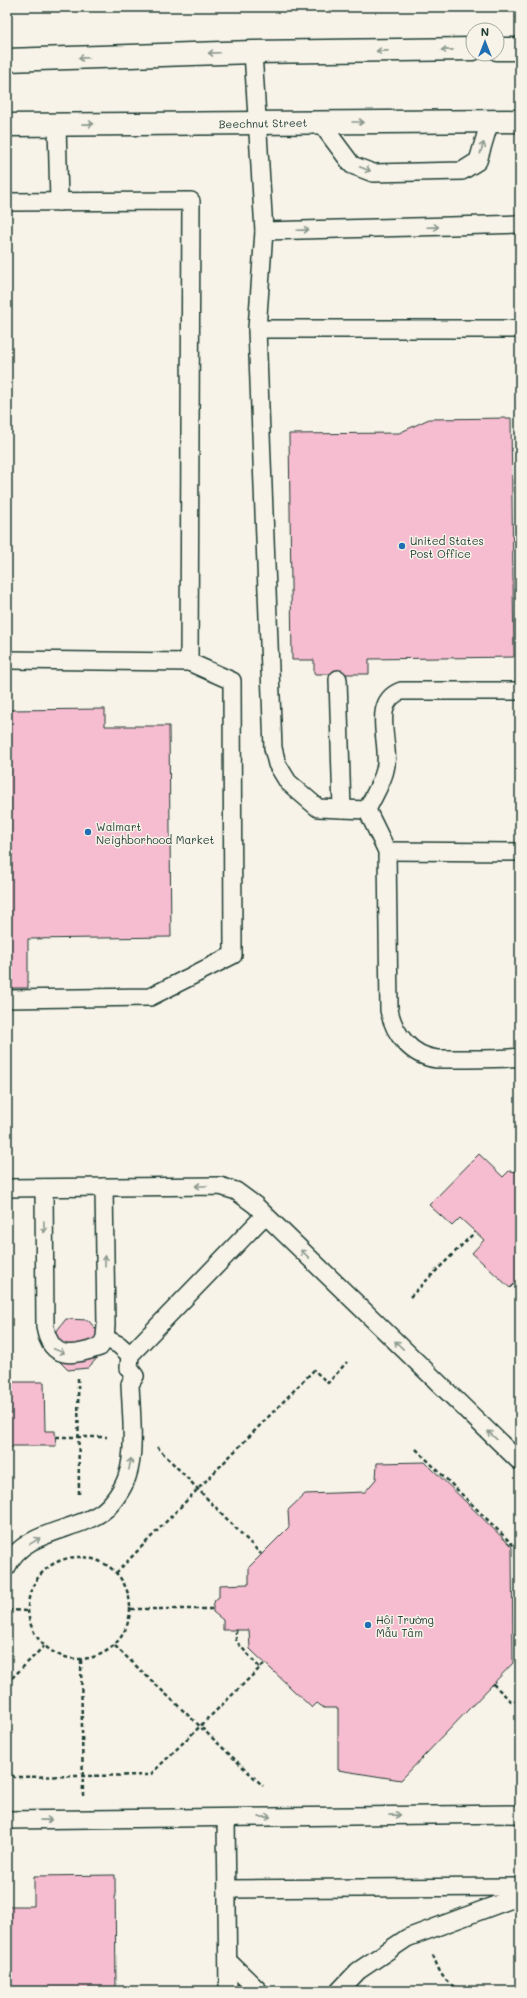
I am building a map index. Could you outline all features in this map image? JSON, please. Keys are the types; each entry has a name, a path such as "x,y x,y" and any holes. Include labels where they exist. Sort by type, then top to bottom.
{"main road":[{"path":"505,49 520,49"},
{"path":"7,60 253,52 465,50"},
{"name":"Beechnut Street","path":"7,125 520,121"}],"lane":[{"path":"253,52 256,123 264,231 257,329 272,748 277,764 288,782 318,808 367,810"},
{"path":"320,122 352,165 373,173 462,171 478,161 490,121"},
{"path":"57,125 59,202"},
{"path":"7,202 191,201 189,662"},
{"path":"264,231 520,224"},
{"path":"257,329 520,329"},
{"path":"7,660 189,662 232,681 233,955 150,997 7,999"},
{"path":"338,679 342,809"},
{"path":"367,810 386,769 384,710 387,700 392,694 401,691 520,691"},
{"path":"367,810 387,851 389,1010 392,1022 398,1035 409,1046 422,1054 436,1058 504,1059 520,1057"},
{"path":"387,851 520,852"},
{"path":"7,1188 220,1186 236,1191 264,1214 520,1462"},
{"path":"44,1188 45,1327 47,1341 54,1349 69,1354 100,1347 105,1338 104,1187"},
{"path":"7,1567 20,1550 37,1539 103,1512 117,1496 127,1477 131,1456 130,1384 134,1376 129,1368 130,1355 264,1214"},
{"path":"105,1338 119,1345 130,1355"},
{"path":"7,1820 520,1814"},
{"path":"226,1818 228,1991"},
{"path":"226,1889 520,1887"},
{"path":"339,1991 358,1971 407,1938 520,1896"},
{"path":"228,1961 259,1991"}],"path":[{"path":"410,1297 476,1232"},
{"path":"116,1573 314,1370 328,1383 347,1362"},
{"path":"78,1377 79,1498"},
{"path":"56,1437 114,1437"},
{"path":"155,1444 261,1554"},
{"path":"416,1448 515,1547 520,1547"},
{"path":"79,1557 92,1559 105,1564 116,1573 124,1583 129,1595 131,1609 129,1622 124,1634 115,1646 93,1658 81,1660 55,1654 44,1646 36,1636 30,1624 28,1611 29,1596 35,1583 43,1572 54,1564 66,1559 79,1557"},
{"path":"131,1609 213,1609"},
{"path":"8,1610 28,1611"},
{"path":"236,1630 236,1641 260,1668"},
{"path":"7,1683 44,1646"},
{"path":"115,1646 263,1786"},
{"path":"81,1660 83,1802"},
{"path":"7,1770 14,1777 150,1775 265,1663"},
{"path":"493,1684 511,1701 520,1701"},
{"path":"424,1932 441,1976 455,1987 463,1991"}],"building":[{"name":"United States Post Office","path":"511,418 514,657 369,659 369,674 314,674 314,660 292,660 289,434 399,433 429,419"},
{"name":"Walmart Neighborhood Market","path":"105,709 105,726 169,726 171,937 28,939 28,988 7,988 7,710"},
{"path":"479,1154 503,1177 509,1171 520,1172 520,1278 510,1288 472,1253 484,1240 460,1218 452,1226 429,1205"},
{"path":"66,1319 88,1320 100,1334 100,1355 88,1368 68,1370 54,1356 55,1333"},
{"path":"7,1382 44,1382 45,1431 55,1431 56,1446 13,1446 7,1452"},
{"name":"Hội Trường Mẫu Tâm","path":"425,1462 512,1547 513,1663 401,1780 338,1770 338,1708 324,1708 317,1703 312,1708 250,1649 249,1630 223,1630 223,1620 213,1612 213,1606 215,1600 219,1597 219,1585 249,1584 249,1567 289,1527 288,1510 305,1494 365,1492 376,1479 377,1463"},
{"path":"115,1875 116,1991 7,1991 7,1906 34,1906 34,1876"}],"place":[{"name":"United States Post Office","path":"402,546"},
{"name":"Walmart Neighborhood Market","path":"88,832"},
{"name":"Hội Trường Mẫu Tâm","path":"368,1625"}]}
